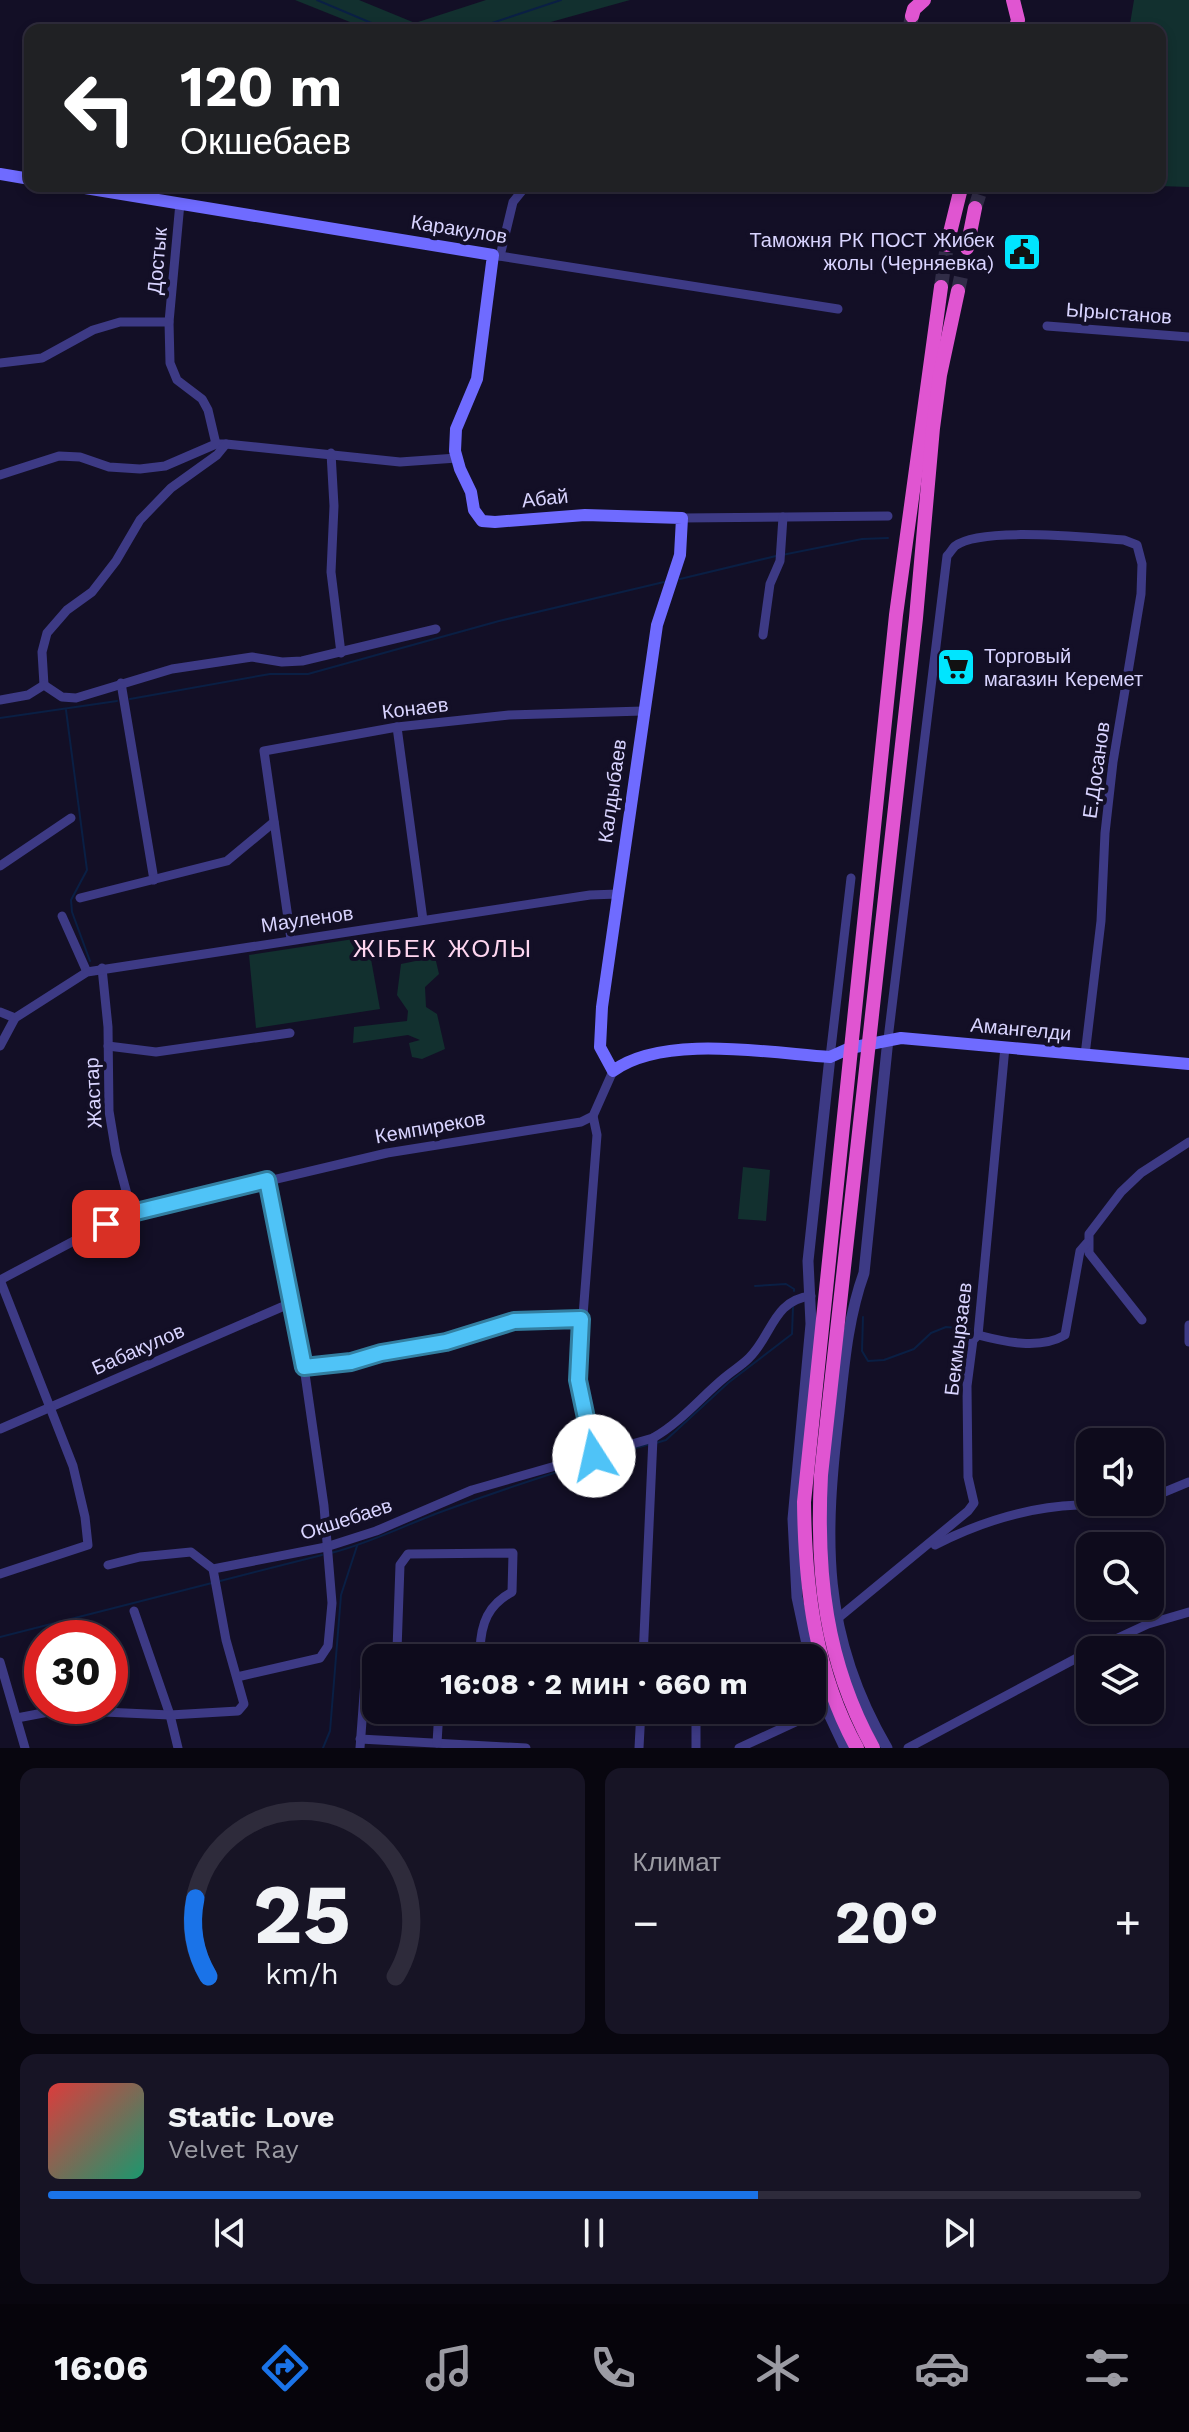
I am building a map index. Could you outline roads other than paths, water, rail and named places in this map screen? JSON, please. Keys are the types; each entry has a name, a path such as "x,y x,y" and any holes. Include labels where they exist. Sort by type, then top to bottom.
{"highway":[{"path":"912,16 914,9 924,0"},
{"path":"1013,0 1017,24"},
{"path":"947,245 960,192"},
{"path":"967,248 975,208"},
{"path":"873,1748 845,1686 834,1652 825,1612 818,1527 821,1475 916,618 922,480 941,287"},
{"path":"857,1748 833,1693 810,1609 805,1566 804,1502 896,615 958,291"},
{"path":"896,615 916,618"}],"main road":[{"path":"0,174 24,178"},
{"name":"Каракулов","path":"111,192 496,256"},
{"name":"Абай","path":"496,256 477,379 456,429 457,458 471,492 474,510 482,521 585,515 682,518"},
{"name":"Калдыбаев","path":"613,1071 602,1054 600,1039 618,894 657,625 680,555 682,518"},
{"name":"Амангелди","path":"850,1048 901,1038 1189,1064"},
{"path":"613,1071 639,1056 669,1050 830,1057 850,1048"}],"street":[{"path":"496,256 513,202 521,192"},
{"name":"Достык","path":"180,203 169,322 170,363 177,380 202,399 221,444"},
{"name":"Каракулов","path":"496,256 838,309"},
{"name":"Достык","path":"0,363 42,358 93,330 120,322 169,322"},
{"name":"Ырыстанов","path":"1047,326 1189,337"},
{"path":"0,475 59,456 80,457 109,467 140,469 165,466 221,444 400,462 457,458"},
{"path":"44,685 42,652 47,633 67,610 92,592 116,561 140,520 171,488 217,455 221,444"},
{"path":"331,453 334,506 331,572 341,653"},
{"name":"Абай","path":"682,518 888,516"},
{"path":"763,635 770,584 780,561 783,517"},
{"name":"Е.Досанов","path":"888,1039 947,556 956,545 980,538 1022,535 1124,540 1137,545 1142,564 1141,594 1113,762 1105,833 1101,921 1085,1055"},
{"path":"44,685 62,697 76,698 172,669 252,657 282,662 302,661 436,629"},
{"path":"121,683 154,880"},
{"path":"0,700 28,695 44,685"},
{"name":"Конаев","path":"291,939 264,751 397,727 509,715 643,711"},
{"path":"397,727 423,920"},
{"path":"0,866 71,818"},
{"path":"80,898 227,861 274,822"},
{"path":"807,1644 797,1597 793,1519 811,1324 808,1261 851,878"},
{"name":"Мауленов","path":"15,1018 87,972 102,968 590,895 618,894"},
{"path":"62,916 87,972"},
{"name":"Жастар","path":"102,968 109,1111 116,1153 132,1213"},
{"path":"0,1012 15,1018 0,1046"},
{"path":"108,1046 156,1052 290,1033"},
{"path":"887,1748 873,1724 845,1654 837,1619 828,1536 829,1494 843,1375 855,1298 864,1273 888,1039"},
{"name":"Бекмырзаев","path":"837,1619 921,1553 974,1503 968,1477 967,1386 973,1340 978,1335 1005,1047"},
{"path":"594,1456 578,1380 581,1319 597,1135 593,1116 613,1071"},
{"name":"Кемпиреков","path":"0,1280 132,1213 387,1153 581,1122 593,1116"},
{"path":"1142,1320 1089,1253 1089,1234 1121,1192 1141,1173 1189,1142"},
{"path":"237,1677 320,1658 328,1646 332,1603 324,1506 304,1367 267,1180"},
{"path":"978,1335 1005,1342 1053,1343 1065,1335 1080,1251 1087,1243"},
{"path":"0,1280 73,1466 88,1545 0,1574"},
{"name":"Окшебаев","path":"213,1569 326,1547 376,1531 472,1490 653,1438 668,1429 723,1378 751,1357 784,1307 796,1297 811,1296"},
{"name":"Бабакулов","path":"0,1429 291,1303"},
{"path":"304,1367 351,1362 381,1353 446,1342 514,1321 581,1319"},
{"path":"1189,1325 1189,1342"},
{"path":"644,1644 653,1438"},
{"path":"1164,1492 1189,1482"},
{"path":"921,1553 957,1534 1014,1514 1076,1505"},
{"path":"17,1718 59,1710 170,1715 238,1711 244,1704 226,1640 213,1569 191,1552 140,1557 108,1565"},
{"path":"397,1644 400,1565 408,1554 513,1553 512,1592 498,1599 481,1624 480,1644"},
{"path":"134,1611 170,1715 178,1748"},
{"path":"1123,1636 1148,1624 1189,1612"},
{"path":"908,1748 1076,1659"},
{"path":"0,1662 25,1748"},
{"path":"826,1708 845,1748"},
{"path":"362,1718 360,1744 437,1743 526,1748"},
{"path":"437,1743 438,1724"},
{"path":"639,1748 640,1724"},
{"path":"696,1724 696,1748"},
{"path":"739,1748 791,1724"}],"waterway":[{"path":"317,0 374,24"},
{"path":"489,24 561,0"},
{"path":"782,555 862,539 888,538"},
{"path":"680,579 776,556"},
{"path":"130,699 270,674 308,674 499,621 664,582"},
{"path":"0,718 117,701"},
{"path":"66,710 87,870 71,900 72,912 90,961"},
{"path":"755,1286 786,1284 794,1291"},
{"path":"656,1443 666,1440 728,1383 792,1334 793,1307"},
{"path":"863,1317 862,1351 868,1361 884,1360 914,1349 931,1333 946,1327 970,1329"},
{"path":"331,1553 496,1492 650,1444"},
{"path":"323,1748 330,1731 341,1595 357,1546"},
{"path":"220,1581 322,1555"},
{"path":"0,1637 212,1583"}],"tunnel":[{"path":"910,24 912,16"},
{"path":"975,208 980,192"},
{"path":"941,287 947,245"},
{"path":"958,291 967,248"}],"place":[{"name":"Таможня РК ПОСТ Жибек жолы (Черняевка)","path":"1022,252"},
{"name":"Торговый магазин Керемет","path":"956,667"}],"district":[{"name":"ЖІБЕК ЖОЛЫ","path":"443,949"}]}
